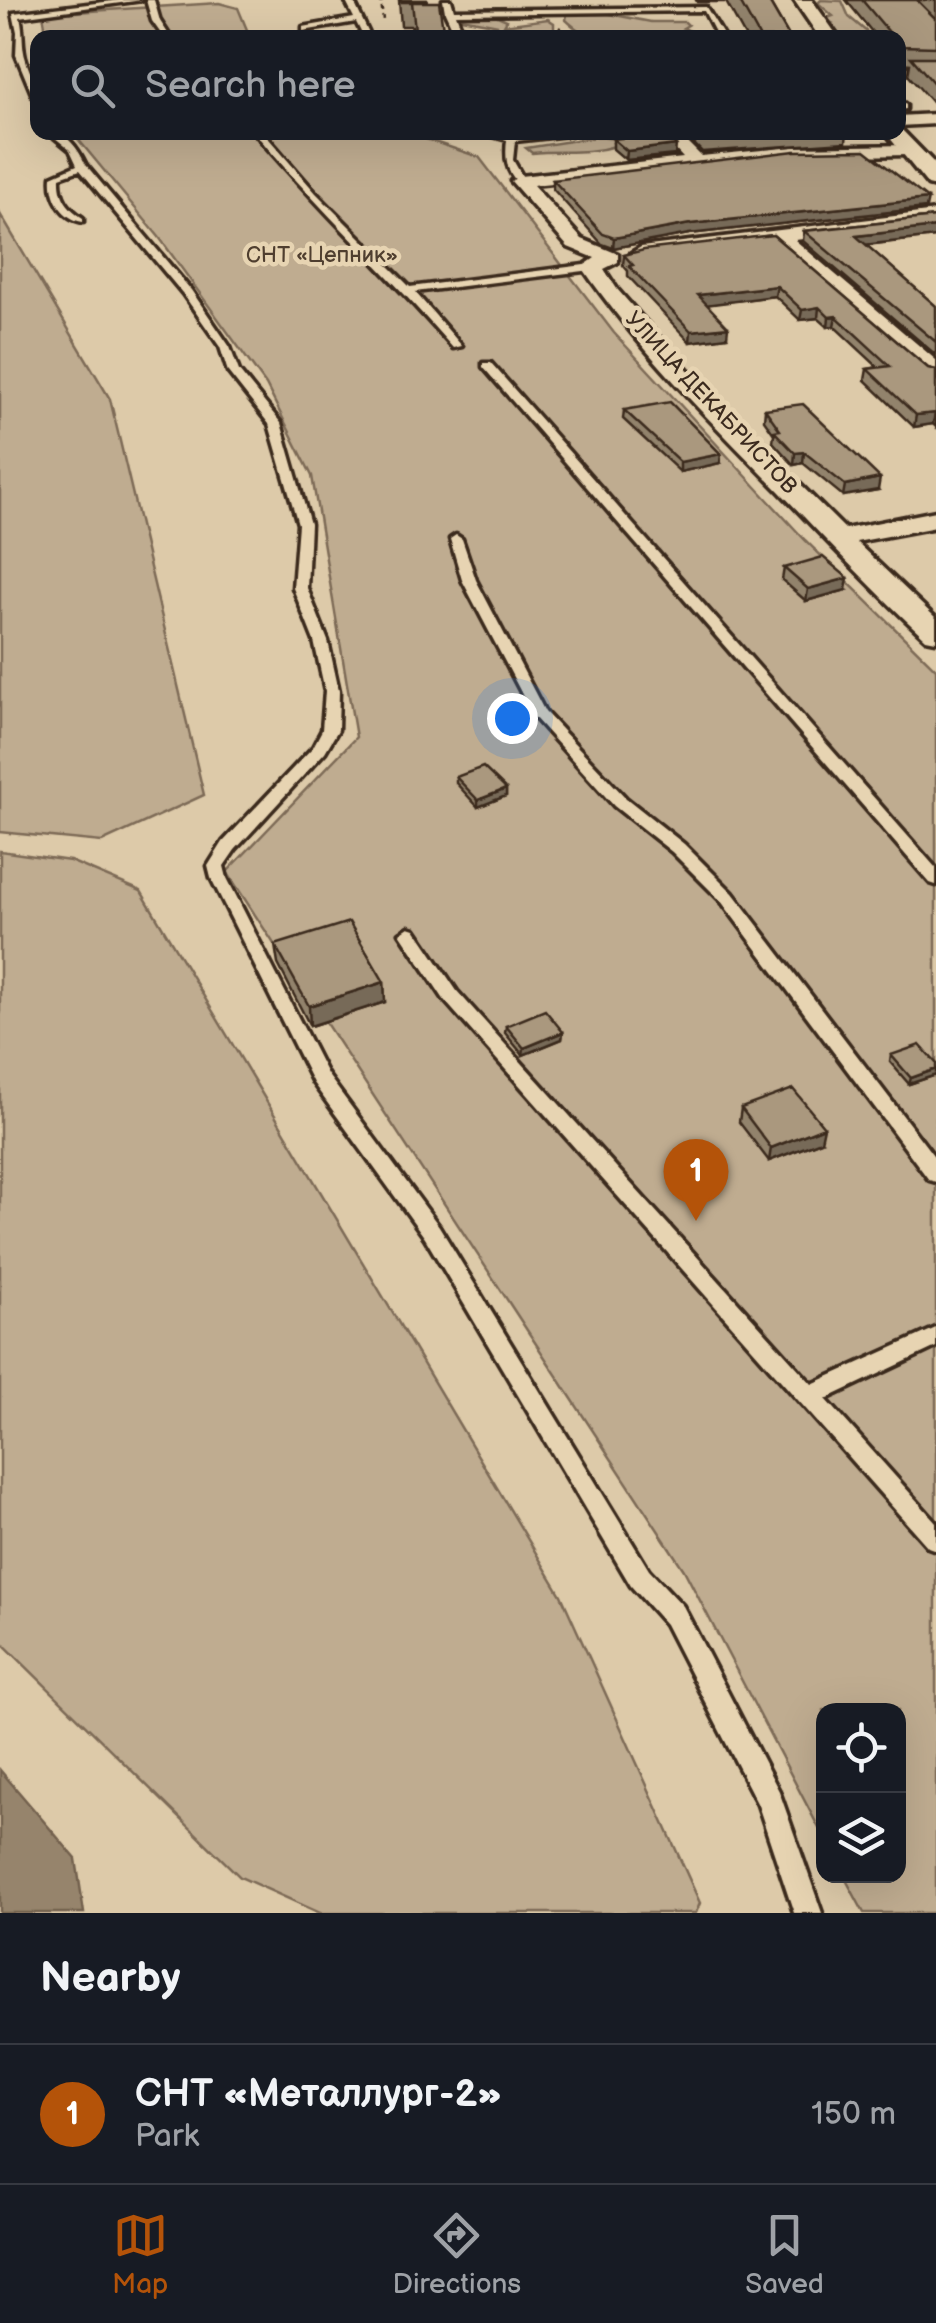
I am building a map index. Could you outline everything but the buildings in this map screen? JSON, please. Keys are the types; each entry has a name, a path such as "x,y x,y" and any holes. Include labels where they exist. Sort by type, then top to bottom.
{"street":[{"path":"803,0 824,30"},
{"path":"906,121 936,119"},
{"path":"675,140 697,162"},
{"path":"520,181 902,141 936,180"},
{"name":"УЛИЦА ДЕКАБРИСТОВ","path":"520,181 575,242 602,263 610,294 704,402 839,538 863,568 936,633"},
{"path":"602,263 690,244 936,217"},
{"path":"778,235 936,371"},
{"path":"839,538 936,519"}],"lane":[{"path":"30,80 20,56 21,32 16,14 138,0"},
{"path":"150,0 162,30"},
{"path":"349,0 364,30"},
{"path":"447,0 459,30"},
{"path":"449,12 706,9 718,30"},
{"path":"306,29 359,19"},
{"path":"906,70 936,69"},
{"path":"62,140 74,149 82,166 186,292 226,347 234,372 275,423 304,524 300,588 321,641 332,691 330,730 320,749 228,846 216,866 218,878 320,1078 432,1232 640,1578 674,1616 770,1800 808,1913"},
{"path":"265,140 312,196 408,290 457,346"},
{"path":"512,140 509,160 520,181"},
{"path":"80,220 65,211 54,188 56,176 82,166"},
{"path":"408,290 602,263"},
{"path":"487,365 936,879"},
{"path":"456,539 469,580 538,714 620,802 678,848 727,897 936,1174"},
{"path":"409,933 451,996 936,1539"},
{"path":"808,1397 936,1337"}],"green space":[{"path":"842,1 849,17 865,30 831,30 828,25 832,23 824,19 833,16 818,3"},
{"path":"219,3 238,8 247,30 46,30 43,14"},
{"path":"578,8 651,22 685,22 688,25 683,28 688,30 579,30 566,20 567,14"},
{"path":"488,12 507,20 504,25 548,19 554,23 554,30 481,30 498,25 456,17"},
{"name":"СНТ «Цепник»","path":"79,140 429,140 479,157 614,333 805,540 936,669 936,1913 864,1913 848,1883 906,1883 906,1703 816,1703 816,1823 684,1570 227,872 356,737 312,476 266,385 159,237"},
{"path":"577,140 621,140 613,143 615,146 584,151 532,153 526,148"},
{"path":"0,214 110,399 204,795 102,842 0,832"},
{"path":"0,851 70,861 141,891 561,1595 700,1903 696,1913 320,1913 240,1877 0,1641"}],"shaded area":[{"path":"0,1770 76,1859 84,1913 0,1913"}],"place":[{"name":"СНТ «Металлург-2»","path":"696,1221"}]}
